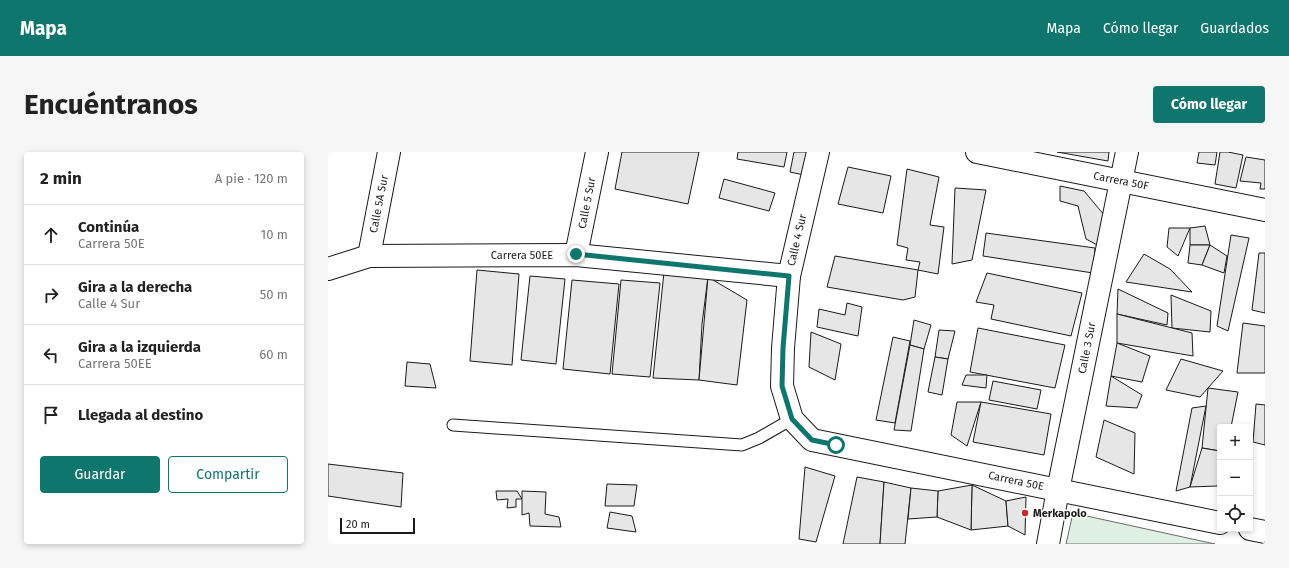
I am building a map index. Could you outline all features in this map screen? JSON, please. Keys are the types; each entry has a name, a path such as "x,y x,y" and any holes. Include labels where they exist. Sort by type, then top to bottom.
{"street":[{"name":"Calle 5A Sur","path":"369,256 389,152"},
{"name":"Calle 5 Sur","path":"576,254 597,152"},
{"name":"Calle 4 Sur","path":"812,440 792,419 782,386 783,348 789,276 818,152"},
{"name":"Carrera 50F","path":"977,152 1265,210"},
{"name":"Calle 3 Sur","path":"1048,544 1127,152"},
{"name":"Carrera 50EE","path":"328,269 369,256 576,254 789,276"},
{"name":"Carrera 50E","path":"812,440 1217,522"},
{"path":"1253,530 1265,532"}],"lane":[{"path":"453,425 742,445 759,438 792,419"}],"green space":[{"path":"1073,513 1215,544 1066,544"}],"building":[{"path":"622,152 699,152 688,204 615,189"},
{"path":"738,152 787,152 784,167 737,159"},
{"path":"794,152 809,152 804,175 790,172"},
{"path":"1057,152 1109,152 1108,161"},
{"path":"1199,152 1217,152 1215,165 1197,163"},
{"path":"1220,152 1243,155 1236,188 1215,184"},
{"path":"1246,157 1265,160 1265,189 1260,189 1261,183 1240,181"},
{"path":"848,167 891,176 883,213 838,204"},
{"path":"907,169 939,177 930,225 944,227 938,274 918,270 920,262 906,260 908,248 897,245"},
{"path":"724,179 775,193 769,211 719,198"},
{"path":"1060,186 1084,191 1105,216 1101,247 1086,239 1078,206 1060,201"},
{"path":"955,188 986,190 972,260 952,264"},
{"path":"1205,226 1210,245 1190,245 1190,228"},
{"path":"1169,228 1190,228 1178,256 1167,247"},
{"path":"986,233 1095,248 1093,273 983,256"},
{"path":"1231,235 1249,238 1228,331 1217,326"},
{"path":"1190,245 1210,245 1202,265 1188,263"},
{"path":"1210,245 1227,256 1224,273 1202,265"},
{"path":"1259,253 1265,253 1265,313 1252,310"},
{"path":"1144,254 1170,269 1192,292 1126,282"},
{"path":"835,256 918,270 915,297 903,300 827,287"},
{"path":"477,270 519,274 512,365 470,361"},
{"path":"664,272 708,277 702,324 699,380 653,378"},
{"path":"987,273 1082,293 1071,336 991,319 994,305 976,302"},
{"path":"530,276 565,279 556,364 521,360"},
{"path":"708,277 747,300 737,385 699,380"},
{"path":"572,280 619,284 610,374 563,369"},
{"path":"621,280 660,283 650,377 612,374"},
{"path":"1118,289 1168,313 1167,325 1117,314"},
{"path":"1171,295 1211,311 1210,332 1172,328"},
{"path":"847,303 862,307 858,336 817,327 819,309 845,315"},
{"path":"1117,314 1192,333 1193,356 1117,343"},
{"path":"914,320 931,325 924,349 910,345"},
{"path":"1243,323 1265,326 1265,373 1237,373"},
{"path":"978,328 1065,345 1055,388 970,372"},
{"path":"939,330 955,331 948,359 935,357"},
{"path":"811,332 841,344 835,380 809,367"},
{"path":"893,337 910,341 895,423 876,420"},
{"path":"1117,343 1150,356 1142,382 1111,376"},
{"path":"910,345 924,349 911,431 894,430"},
{"path":"935,357 948,359 942,395 928,392"},
{"path":"1181,359 1223,371 1200,397 1166,390"},
{"path":"407,362 430,364 436,388 405,386"},
{"path":"966,375 987,375 986,388 962,385"},
{"path":"1111,376 1142,395 1137,408 1106,406"},
{"path":"993,381 1041,390 1037,409 989,400"},
{"path":"1208,388 1238,392 1232,424 1217,424 1217,450 1202,448"},
{"path":"957,402 981,402 967,446 951,435"},
{"path":"981,402 1051,414 1044,455 973,442"},
{"path":"1256,404 1265,405 1265,445 1253,442"},
{"path":"1206,406 1190,487 1176,491 1192,408"},
{"path":"1104,420 1135,433 1134,474 1096,457"},
{"path":"1202,448 1217,450 1217,486 1190,487"},
{"path":"328,464 403,473 401,507 328,496"},
{"path":"805,467 835,476 816,542 799,539"},
{"path":"857,477 884,482 880,544 843,544"},
{"path":"884,482 911,488 905,544 880,544"},
{"path":"607,484 637,485 634,506 605,506"},
{"path":"972,485 1006,501 1008,526 971,530"},
{"path":"972,485 971,530 937,517 938,491"},
{"path":"911,488 938,491 937,517 908,519"},
{"path":"496,491 517,491 522,499 516,499 516,507 507,508 508,499 497,500"},
{"path":"522,491 546,492 545,514 559,517 561,527 530,526 529,513 522,515"},
{"path":"1026,497 1025,535 1008,526 1006,501"},
{"path":"610,512 632,516 636,532 607,528"}],"place":[{"name":"Merkapolo","path":"1025,513"}],"route":[{"path":"576,254 789,276 783,348 782,386 792,419 812,440 836,445"}]}
